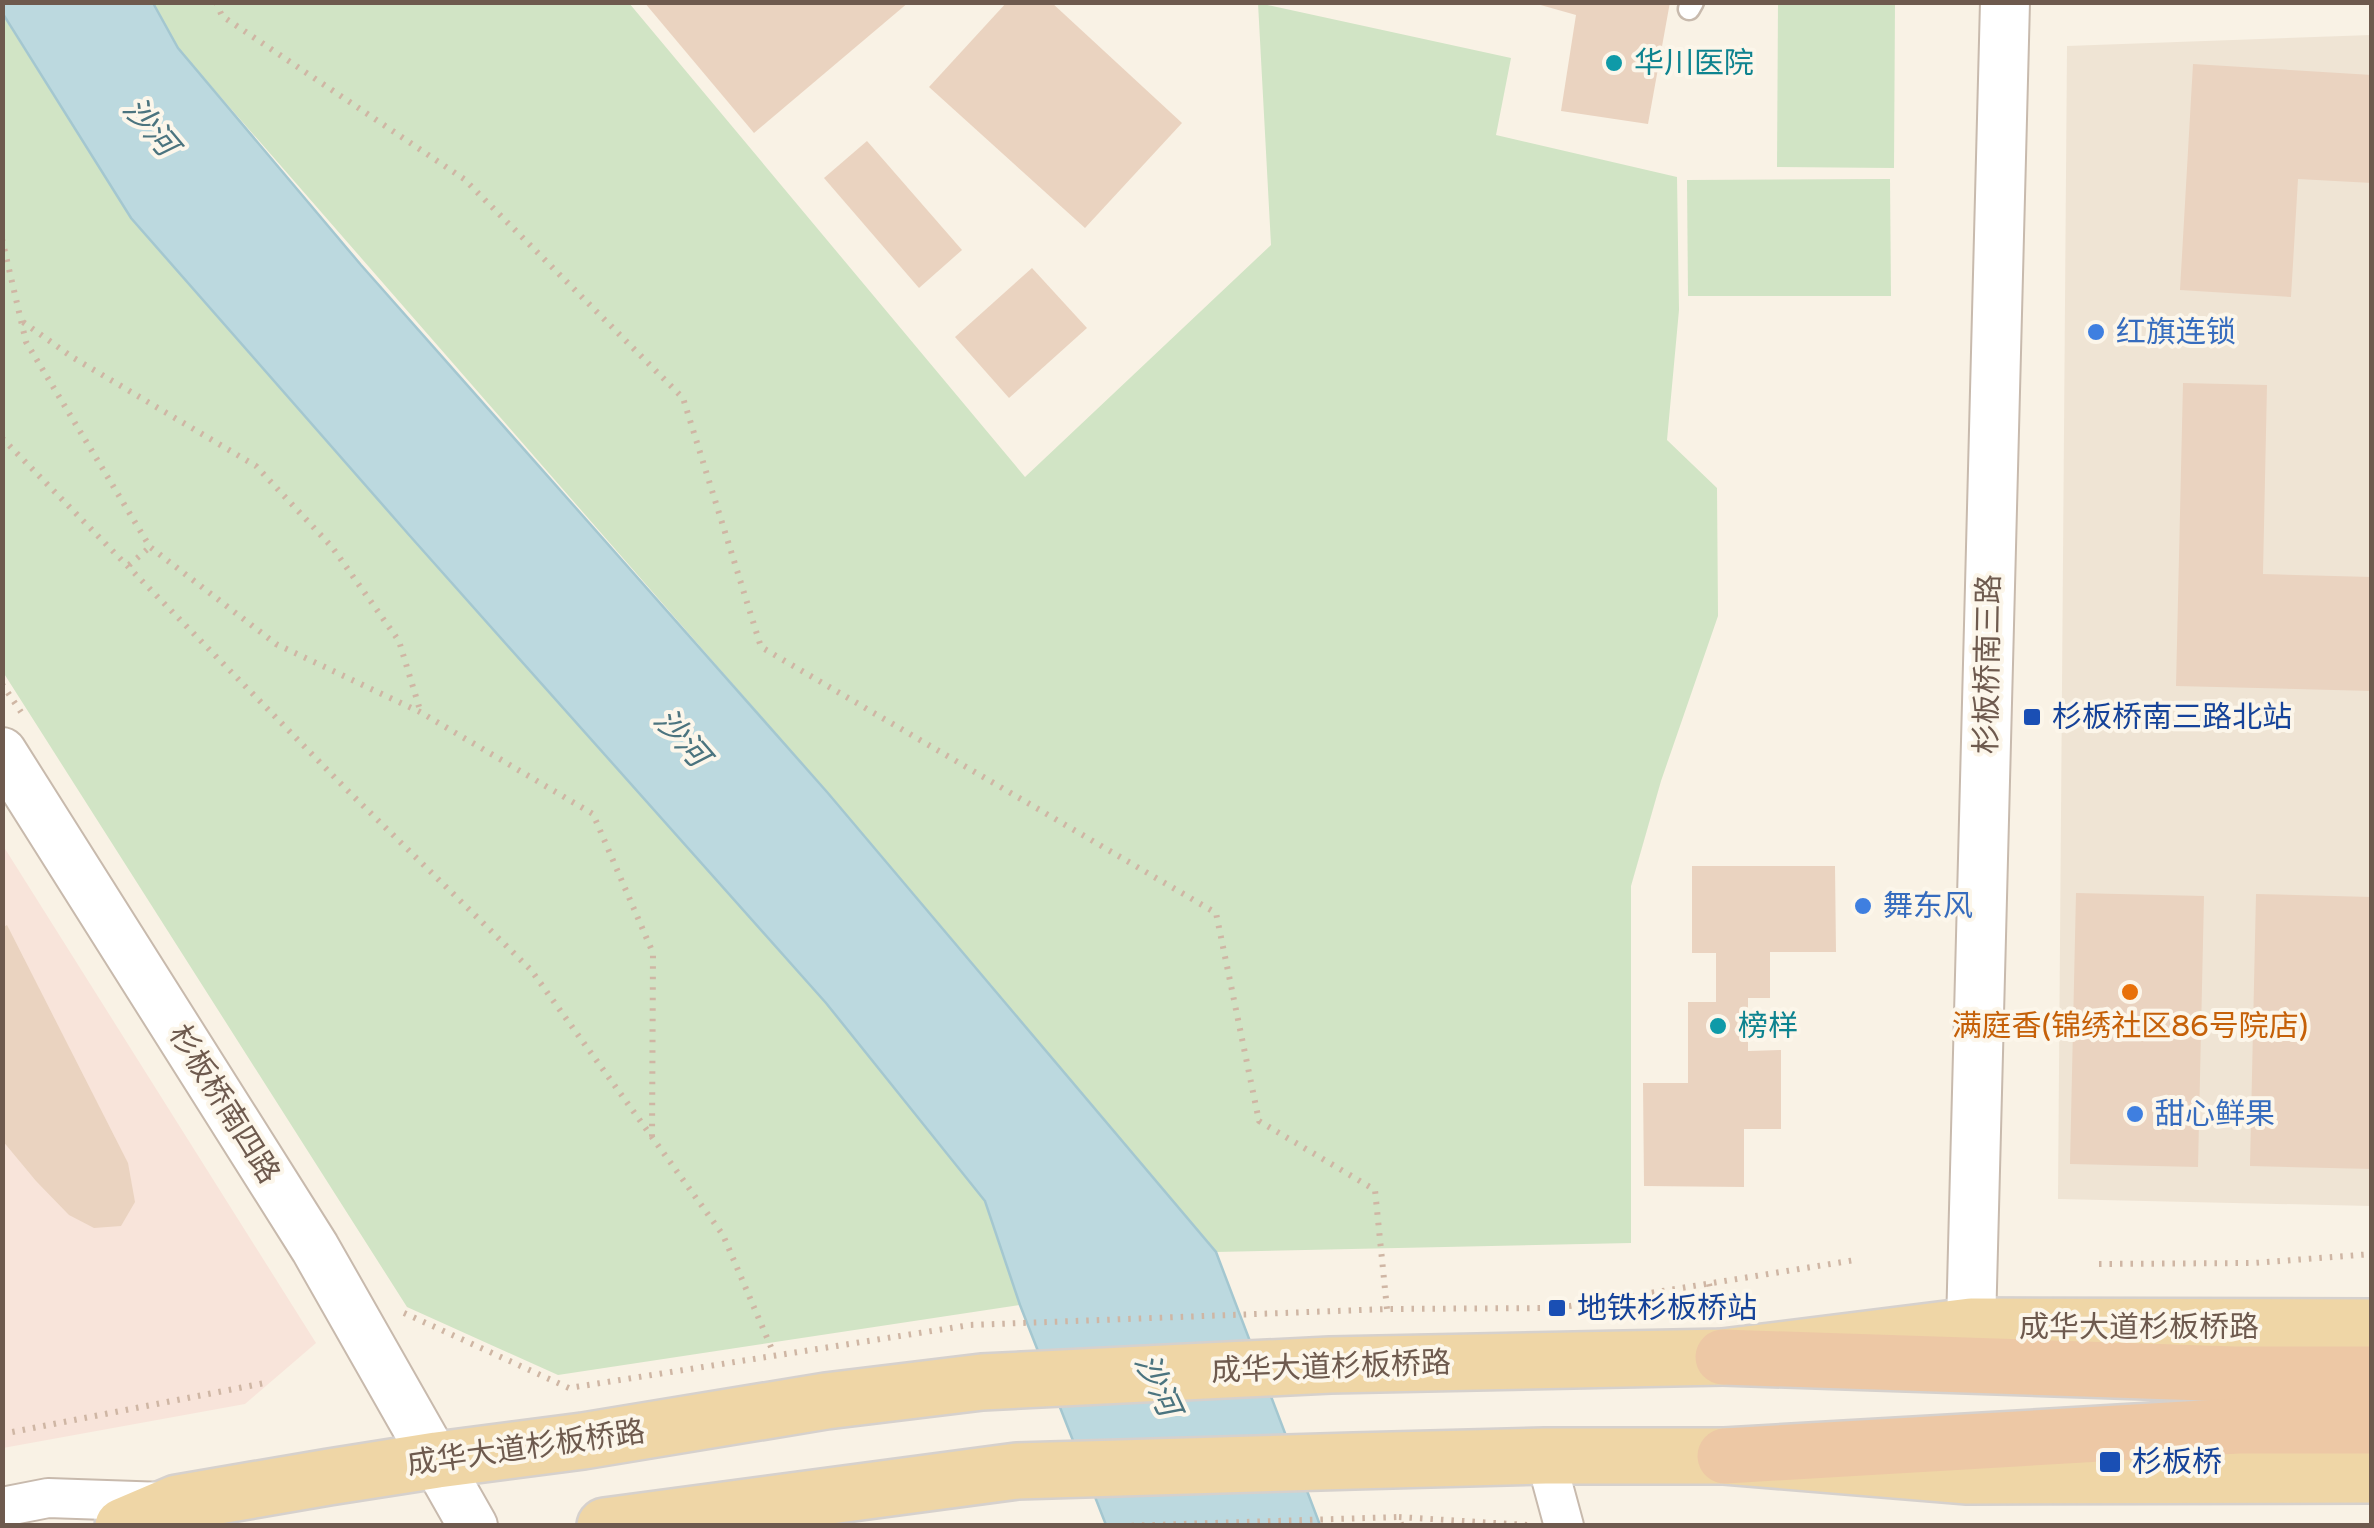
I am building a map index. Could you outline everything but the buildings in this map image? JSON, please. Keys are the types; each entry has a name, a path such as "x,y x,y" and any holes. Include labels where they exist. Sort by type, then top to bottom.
{"highway":[{"path":"1723,1357 2234,1374 2372,1426"},
{"path":"1725,1456 2218,1427 2372,1374"}],"main road":[{"name":"成华大道杉板桥路","path":"123,1526 177,1503 826,1401 982,1382 1330,1365 1723,1357 1972,1326 2372,1327"},
{"path":"606,1526 1018,1471 1354,1461 1725,1456 1968,1476 2372,1475"}],"street":[{"name":"杉板桥南三路","path":"1972,1326 2005,2"},
{"name":"杉板桥南四路","path":"14,765 315,1248 473,1526"},
{"path":"1546,1456 1564,1526"},
{"path":"2,1506 48,1498 177,1503"}],"path":[{"path":"216,2 222,16 464,179 683,398 761,647 1216,913 1259,1121 1375,1190 1387,1309"},
{"path":"2,239 26,342 150,547 276,644 420,712 593,814 653,952 652,1138"},
{"path":"22,321 72,358 256,466 332,547 399,641 420,712"},
{"path":"2,438 345,788 530,970 722,1235 774,1354"},
{"path":"129,565 150,547"},
{"path":"2,684 14,765"},
{"path":"2098,1264 2254,1263 2372,1254"},
{"path":"394,1298 405,1315 569,1388 970,1325 1387,1309 1556,1308 1855,1260"},
{"path":"1709,1284 1714,1306 1746,1306"},
{"path":"2,1434 270,1382"},
{"path":"1398,1516 1402,1526"},
{"path":"1121,1526 1398,1516 1538,1526"}],"shaded area":[{"path":"2371,35 2371,1206 2058,1199 2067,46"},
{"path":"2,844 316,1343 245,1404 3,1448"}],"green space":[{"path":"153,3 629,3 1025,477 1271,245 1258,3 1511,58 1496,135 1677,177 1679,310 1667,440 1717,488 1718,616 1661,781 1631,886 1631,1243 1216,1252 827,792 178,48"},
{"path":"1778,3 1895,3 1894,168 1777,167"},
{"path":"2,14 131,218 826,1003 985,1201 1020,1305 558,1375 407,1307 3,672"},
{"path":"1890,179 1891,296 1688,296 1687,180"}],"water":[{"name":"沙河","path":"3,3 153,3 178,48 361,265 827,792 1216,1252 1320,1525 1106,1525 1020,1305 985,1201 826,1003 131,218 3,14"}],"place":[{"name":"华川医院","path":"1614,63"},
{"name":"红旗连锁","path":"2096,332"},
{"name":"杉板桥南三路北站","path":"2032,717"},
{"name":"舞东风","path":"1863,906"},
{"name":"满庭香(锦绣社区86号院店)","path":"2130,992"},
{"name":"榜样","path":"1718,1026"},
{"name":"甜心鲜果","path":"2135,1114"},
{"name":"地铁杉板桥站","path":"1557,1308"},
{"name":"杉板桥","path":"2110,1462"}]}
